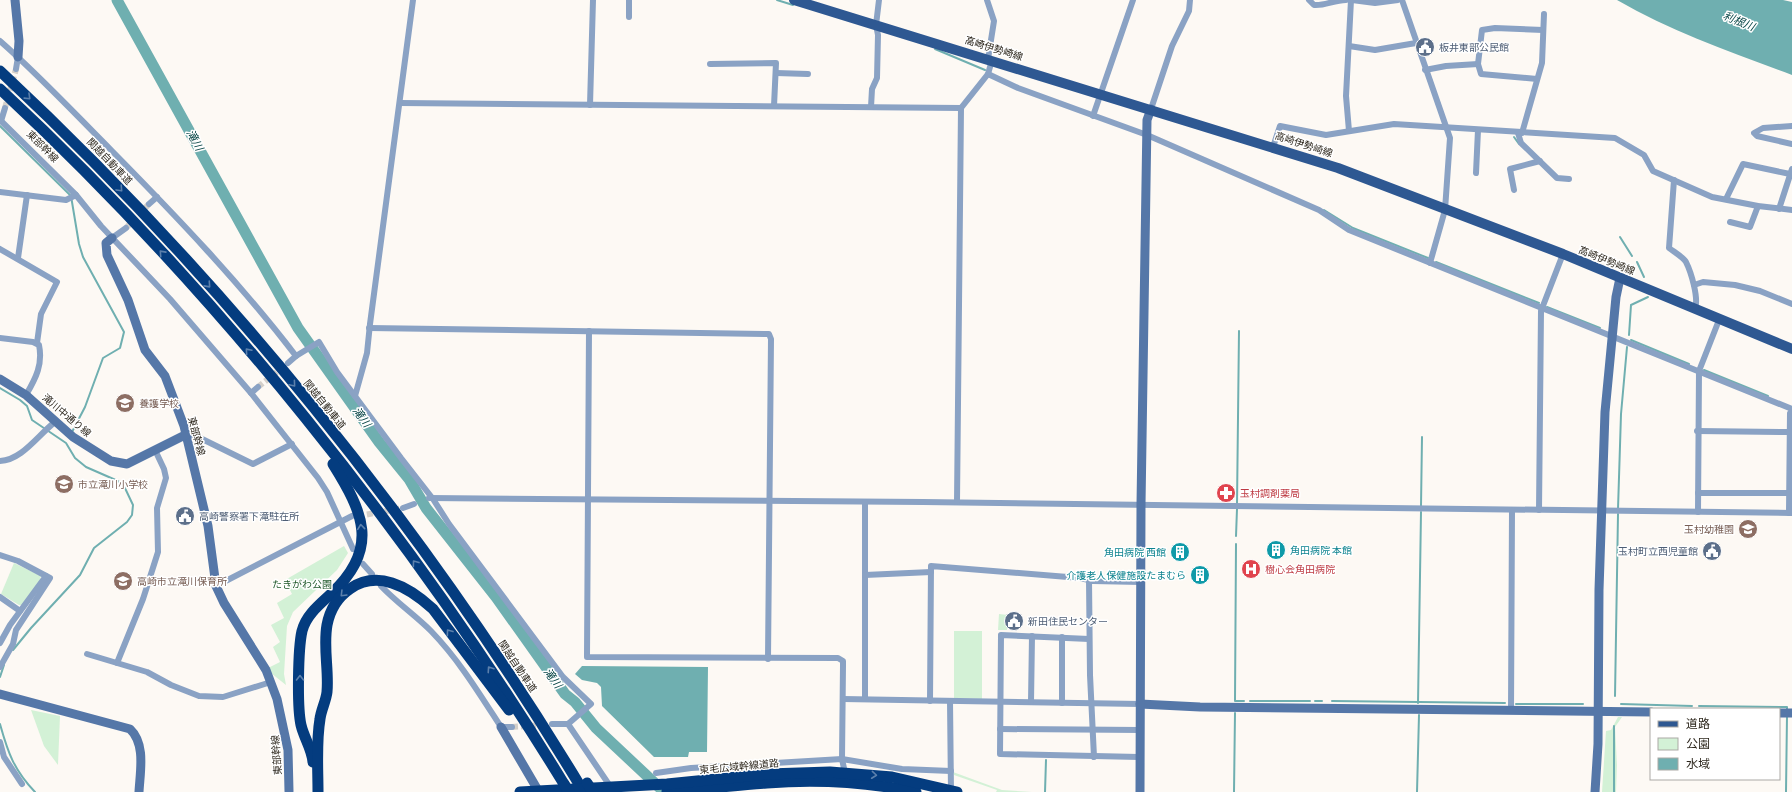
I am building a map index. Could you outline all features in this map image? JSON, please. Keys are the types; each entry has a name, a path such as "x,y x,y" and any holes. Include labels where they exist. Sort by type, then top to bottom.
{"highway":[{"name":"関越自動車道","path":"0,71 69,136 155,226 222,300 314,409 434,566 564,758 586,788"},
{"path":"0,89 61,148 148,238 209,305 302,416 372,504 427,579 505,692 566,788"},
{"path":"302,416 349,490 360,519 362,533 360,550 353,569 305,621 301,635 300,717 302,730 312,754 313,792"},
{"path":"318,792 318,742 320,718 327,693 326,634 329,618 337,600 343,593 358,584 374,580 400,586 420,598 433,609 550,762"},
{"name":"東毛広域幹線道路","path":"846,784 892,777 953,791"},
{"name":"東毛広域幹線道路","path":"520,792 539,792 610,786 646,785 671,788 776,782 872,784 916,792"},
{"name":"東毛広域幹線道路","path":"657,792 671,788"}],"main road":[{"name":"高崎伊勢崎線","path":"794,0 1273,146 1338,168 1563,254 1792,349"}],"street":[{"path":"15,0 19,41 16,69"},
{"path":"355,396 367,353 369,328 413,0"},
{"path":"590,105 593,0"},
{"path":"629,0 630,16"},
{"path":"871,107 872,89 877,78 876,25 879,0"},
{"path":"957,502 962,108 988,74 994,22 987,0"},
{"path":"1093,116 1133,0"},
{"path":"1140,792 1141,582 1148,115 1172,46 1188,11 1190,0"},
{"path":"1309,0 1314,5 1321,5 1333,0 1346,0"},
{"path":"1349,131 1346,96 1351,0 1374,2 1398,0"},
{"path":"1402,0 1425,70 1450,138 1445,208 1430,262"},
{"path":"1544,14 1542,63 1520,133 1522,143 1557,178 1569,179"},
{"path":"1537,79 1481,74 1478,64 1482,30 1495,28 1543,30"},
{"path":"0,41 18,57 157,197 258,306 296,356"},
{"path":"1349,46 1376,50 1416,43"},
{"path":"710,64 776,63 774,106"},
{"path":"1425,70 1446,66 1478,64"},
{"path":"776,73 808,74"},
{"path":"431,498 957,502 1790,513 1789,432 1790,413 1792,410 1611,335 1349,230 1319,210 1147,135 1018,88 988,74"},
{"path":"400,103 962,108"},
{"name":"東部幹線","path":"5,108 1,120 112,238 106,243 107,255 128,300 145,350 165,376 187,434 208,526 216,586 224,603 266,670 271,682 286,733 289,791"},
{"path":"1273,146 1280,126 1321,134 1394,124 1618,139 1644,155 1652,171 1704,195 1758,206 1792,210"},
{"path":"1792,126 1763,128 1754,132 1757,136 1792,144"},
{"path":"1476,173 1478,130"},
{"path":"1514,190 1510,170 1540,161"},
{"path":"1726,200 1743,164 1791,171 1779,209"},
{"path":"1674,180 1669,248 1685,261 1694,285 1697,302 1695,309"},
{"path":"0,192 73,197"},
{"path":"18,258 27,195"},
{"path":"149,204 157,197"},
{"path":"1730,222 1750,227 1758,206"},
{"path":"126,228 112,238 170,299 251,393 292,444 327,492 353,549"},
{"path":"0,249 18,258 57,282 41,314 37,343 41,353 40,365 35,379 26,395"},
{"path":"1539,510 1542,307 1563,254"},
{"path":"1595,792 1599,712 1599,590 1605,412 1611,335 1620,278"},
{"path":"1694,285 1703,282 1735,285 1760,291 1792,304"},
{"path":"1698,512 1697,431 1699,371 1719,320"},
{"path":"369,328 769,334 771,339 768,659"},
{"path":"589,331 586,657 768,659 838,658 843,662 842,759 846,784"},
{"path":"0,338 37,343"},
{"path":"288,363 296,356 319,342 324,347 337,372 563,677 591,704 568,724 552,724"},
{"name":"滝川中通り線","path":"0,379 26,395 69,435 118,463 127,464 187,434"},
{"path":"251,393 258,387"},
{"path":"0,461 7,461 21,454 55,422"},
{"path":"1697,431 1789,432"},
{"path":"187,434 194,435 253,464 292,444"},
{"path":"117,663 143,600 158,552 157,508 166,478 164,469 155,450"},
{"path":"1698,492 1789,493"},
{"path":"865,502 865,699"},
{"path":"403,508 414,504"},
{"path":"1511,710 1512,510"},
{"path":"216,586 352,516"},
{"path":"0,555 18,561 50,578 16,630 13,644 0,667"},
{"path":"363,564 372,574"},
{"path":"930,701 931,566 1089,580 1141,582"},
{"path":"865,575 931,572"},
{"path":"0,643 20,611 46,576"},
{"path":"1089,580 1089,639 1094,757"},
{"path":"381,586 430,630 453,656 470,679 501,727 539,792"},
{"path":"0,597 20,611"},
{"path":"1089,639 1001,634 1000,754 1002,756 1139,758"},
{"path":"1031,702 1032,636"},
{"path":"1062,637 1062,703"},
{"path":"87,654 147,672 171,685 199,696 223,697 271,682"},
{"path":"1,694 130,729 135,735 140,748 139,792"},
{"path":"843,699 1140,704 1200,707 1650,712"},
{"path":"950,701 951,770 953,791"},
{"path":"1780,713 1792,713"},
{"path":"568,724 610,786"},
{"path":"501,727 512,727"},
{"path":"1000,729 1140,730"},
{"path":"0,742 4,756 22,784"},
{"path":"656,773 691,768 842,759 902,769 951,770"}],"green space":[{"name":"たきがわ公園","path":"344,546 348,553 337,570 293,612 287,626 284,674 286,685 271,673 268,668 280,662 273,647 280,642 271,625 284,618 277,603 292,594 285,580"},
{"path":"14,563 41,576 39,583 22,605 19,605 1,594"},
{"path":"999,614 1008,615 1007,630 998,630"},
{"path":"954,631 982,631 982,699 954,698"},
{"path":"31,710 60,716 58,765 44,746"},
{"path":"1618,717 1622,717 1615,727 1617,765 1616,792 1602,792 1606,731 1611,730"},
{"path":"953,772 1002,790 1032,792 996,792 997,790 954,775"}],"water":[{"name":"利根川","path":"1617,0 1783,0 1792,2 1792,75 1681,32 1638,12"},
{"path":"582,666 708,667 707,752 689,752 688,757 654,757 602,706 601,687 597,683 582,680 575,674"}],"waterway":[{"name":"滝川","path":"117,0 298,328 379,442 409,479 426,508 496,597 565,694 575,702 596,728 661,789"},
{"path":"777,0 793,5"},
{"path":"935,49 985,70"},
{"path":"0,126 71,196 79,244 83,257 124,332 120,348 103,358 85,407 72,432"},
{"path":"1514,137 1519,144"},
{"path":"1324,210 1353,228 1428,258"},
{"path":"1620,237 1632,256"},
{"path":"1436,262 1539,303"},
{"path":"1637,262 1644,277"},
{"path":"1629,335 1631,305 1648,297"},
{"path":"1547,307 1600,328"},
{"path":"1237,504 1239,331"},
{"path":"1631,340 1689,364"},
{"path":"1618,509 1621,414 1627,347"},
{"path":"1704,370 1768,396"},
{"path":"0,388 27,406 32,420 66,443 75,458 86,467 118,481 124,486 133,505 132,515 127,522 94,548 80,575 31,628 13,650"},
{"path":"1421,506 1422,437"},
{"path":"1236,536 1237,509"},
{"path":"1418,703 1421,512"},
{"path":"1615,696 1618,514"},
{"path":"1236,544 1235,701 1244,701"},
{"path":"0,677 4,665"},
{"path":"1250,701 1310,701"},
{"path":"1315,701 1322,701"},
{"path":"1332,701 1505,703"},
{"path":"1516,704 1583,704"},
{"path":"1621,704 1692,706"},
{"path":"1699,706 1787,707 1787,710"},
{"path":"1234,792 1235,713"},
{"path":"1417,792 1419,715"},
{"path":"1786,792 1787,716"},
{"path":"0,724 13,761 22,776 35,792"},
{"path":"1614,726 1614,792"},
{"path":"1045,792 1046,760"}],"tunnel":[{"path":"5,108 16,69"},
{"path":"126,228 149,204"},
{"path":"258,387 283,367"},
{"path":"358,516 403,508"},
{"path":"512,727 542,725"}],"place":[{"name":"板井東部公民館","path":"1425,47"},
{"name":"養護学校","path":"125,403"},
{"name":"市立滝川小学校","path":"64,484"},
{"name":"玉村調剤薬局","path":"1226,493"},
{"name":"高崎警察署下滝駐在所","path":"185,516"},
{"name":"玉村幼稚園","path":"1748,529"},
{"name":"角田病院 本館","path":"1276,550"},
{"name":"玉村町立西児童館","path":"1712,551"},
{"name":"角田病院 西館","path":"1180,552"},
{"name":"樹心会角田病院","path":"1251,569"},
{"name":"介護老人保健施設たまむら","path":"1200,575"},
{"name":"高崎市立滝川保育所","path":"123,581"},
{"name":"新田住民センター","path":"1014,621"}]}
